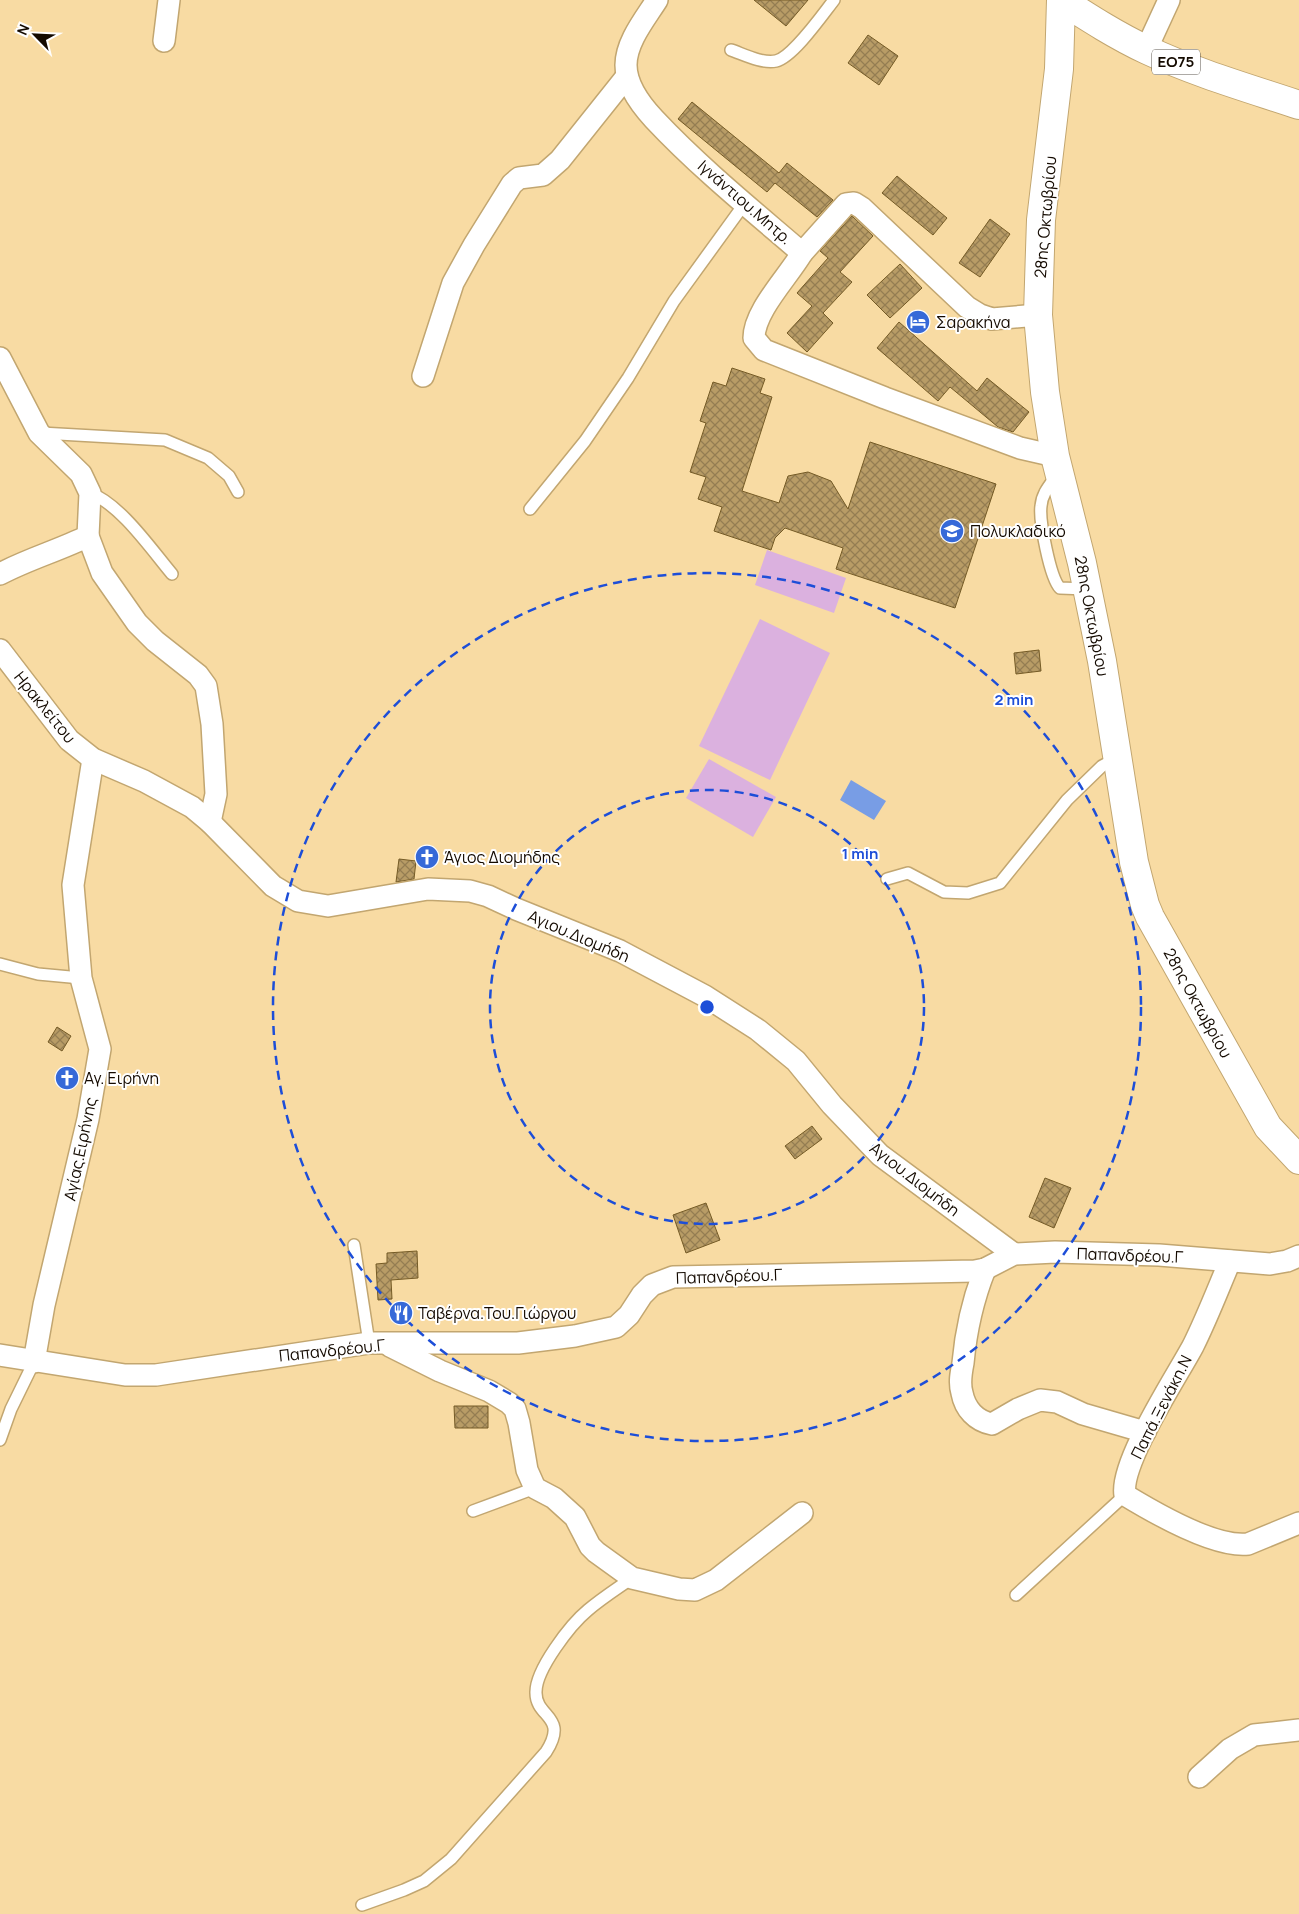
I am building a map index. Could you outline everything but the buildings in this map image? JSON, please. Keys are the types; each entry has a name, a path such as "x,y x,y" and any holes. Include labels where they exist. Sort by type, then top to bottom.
{"main road":[{"name":"ΕΟ75","path":"1070,2 1110,31 1146,50 1191,68 1299,105"},
{"name":"28ης Οκτωβρίου","path":"1070,2 1059,69 1042,220 1038,315 1045,392 1057,464 1102,661 1134,862 1145,906 1150,917 1268,1127 1299,1160"}],"street":[{"path":"164,41 169,0"},
{"path":"423,376 453,283 474,245 512,184 519,178 543,175 560,160 627,76 628,56 634,39 656,0"},
{"path":"1146,50 1169,0"},
{"name":"Ιγνάντιου.Μητρ.","path":"627,76 636,95 653,118 745,203 802,252 846,204 854,203 862,208 967,307 992,319 1038,315"},
{"path":"802,252 789,274 765,306 754,328 754,338 764,350 1057,464"},
{"path":"0,358 39,432 82,474 90,493 88,536 102,573 137,623 155,641 198,675 206,686 212,724 216,794 210,822"},
{"path":"0,574 16,565 71,545 88,536"},
{"name":"Ηρακλείτου","path":"0,650 69,740 93,759"},
{"name":"Αγιου.Διομήδη","path":"93,759 174,796 192,807 210,822 273,886 298,901 328,906 428,889 470,891 488,896 620,951 705,996 758,1030 796,1061 832,1105 880,1155 1014,1254"},
{"name":"Αγίας.Ειρήνης","path":"34,1362 44,1306 88,1119 100,1049 81,978 72,885 93,759"},
{"name":"Παπανδρέου.Γ","path":"0,1356 125,1375 156,1374 377,1343 518,1343 575,1336 605,1330 621,1324 652,1285 673,1277 975,1271 985,1269 1014,1254 1056,1252 1158,1255 1270,1264 1288,1261 1299,1256"},
{"name":"Παπά.Ξενάκη.Ν","path":"1125,1495 1124,1489 1129,1469 1145,1432 1193,1345 1230,1261"},
{"path":"985,1269 973,1302 966,1332 960,1384 962,1395 975,1417 992,1424 1025,1405 1045,1400 1057,1402 1088,1416 1145,1432"},
{"path":"377,1343 490,1391 509,1403 514,1409 519,1423 527,1470 535,1488 554,1498 575,1517 590,1546 632,1578 679,1589 695,1590 716,1580 802,1513"},
{"path":"1125,1495 1146,1508 1182,1525 1206,1535 1242,1545 1299,1523"},
{"path":"1199,1777 1230,1749 1254,1736 1299,1730"}],"lane":[{"path":"731,50 760,60 775,61 787,55 793,49 834,0"},
{"path":"530,509 584,441 628,378 674,301 745,203"},
{"path":"39,432 165,440 208,458 229,476 238,492"},
{"path":"90,493 102,497 132,526 172,574"},
{"path":"888,880 908,872 944,892 956,893 968,893 1000,883 1067,800 1102,766 1117,758"},
{"path":"0,964 38,974 81,978"},
{"path":"354,1245 377,1343"},
{"path":"0,1440 11,1409 34,1362"},
{"path":"473,1511 535,1488"},
{"path":"1016,1595 1125,1495"},
{"path":"362,1905 396,1894 424,1881 451,1859 546,1752 551,1744 554,1728 550,1717 537,1699 536,1694 537,1684 546,1662 561,1641 589,1609 632,1578"}],"shaded area":[{"path":"767,550 846,578 834,613 755,585"},
{"path":"760,619 830,653 770,780 699,746"},
{"path":"709,759 776,797 753,837 686,798"}],"water":[{"path":"851,780 886,801 874,820 840,800"}],"place":[{"name":"Σαρακήνα","path":"918,322"},
{"name":"Πολυκλαδικό","path":"952,531"},
{"name":"Άγιος Διομήδης","path":"427,857"},
{"name":"Αγ. Ειρήνη","path":"67,1078"},
{"name":"Ταβέρνα.Του.Γιώργου","path":"401,1313"}]}
